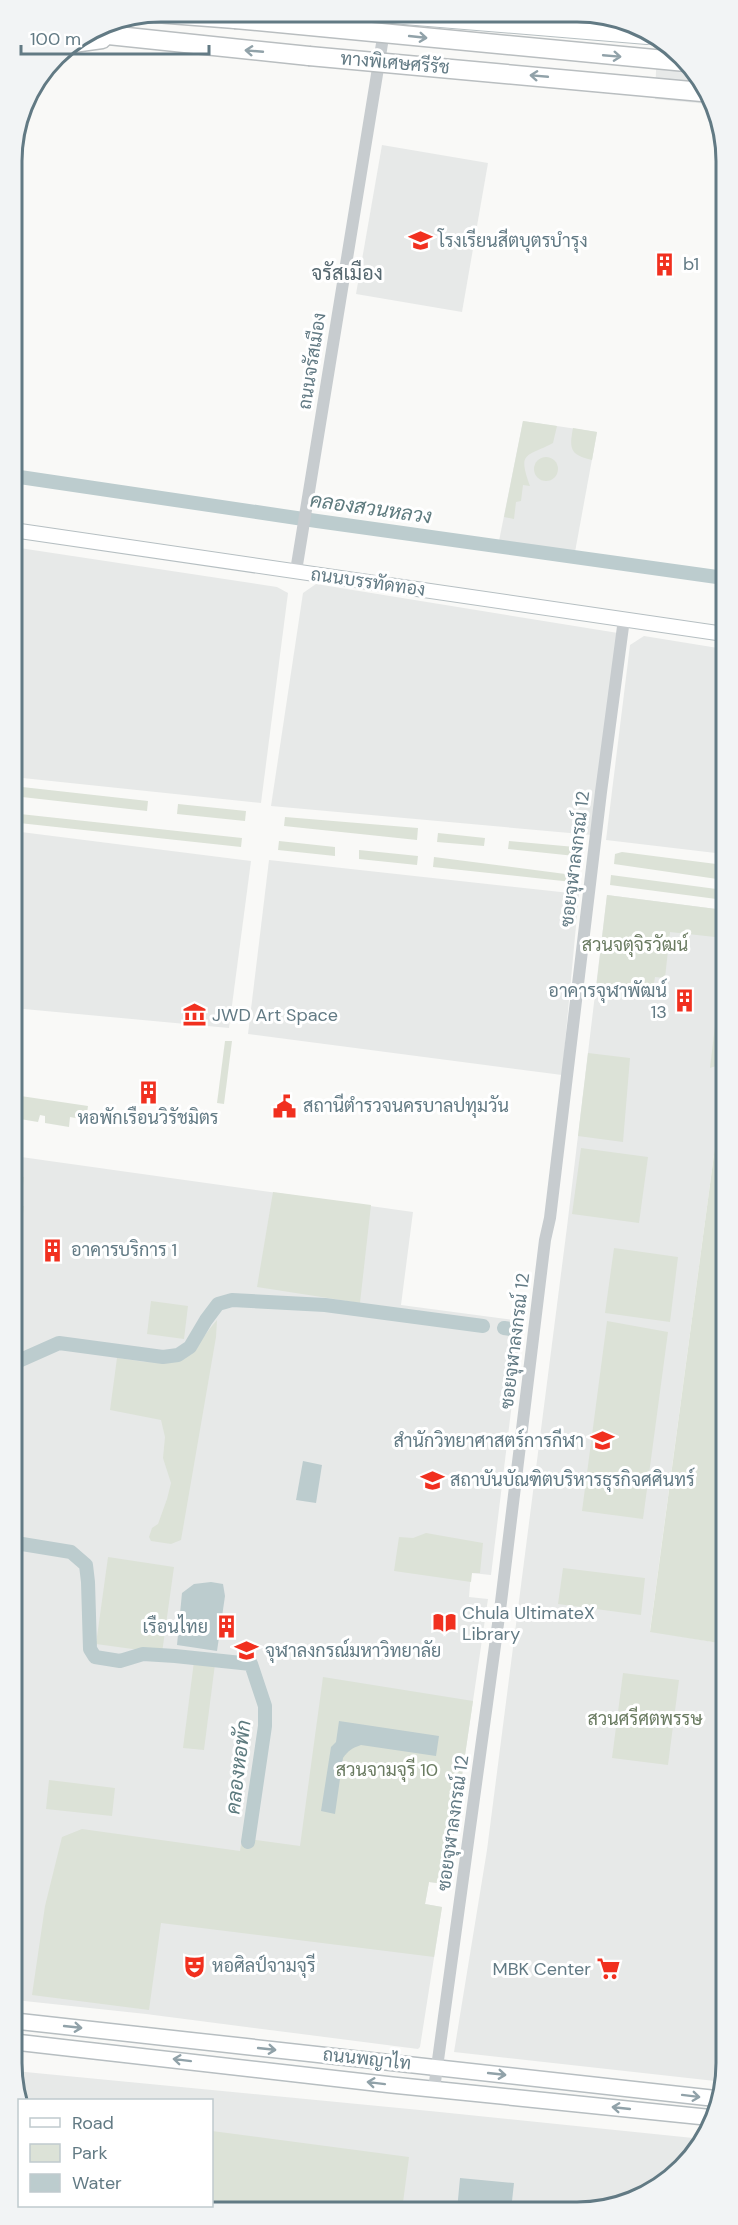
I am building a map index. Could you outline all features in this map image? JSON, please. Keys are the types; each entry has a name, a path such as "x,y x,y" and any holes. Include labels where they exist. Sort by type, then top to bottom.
{"highway":[{"name":"ทางพิเศษศรีรัช","path":"274,23 672,61"},
{"name":"ทางพิเศษศรีรัช","path":"105,35 200,46 697,92"},
{"path":"92,41 128,37"}],"main road":[{"path":"472,22 636,36"},
{"name":"ถนนบรรทัดทอง","path":"23,531 716,633"},
{"name":"ถนนพญาไท","path":"22,2022 711,2098"},
{"name":"ถนนพญาไท","path":"22,2043 705,2117"}],"street":[{"name":"ถนนจรัสเมือง","path":"296,572 385,22"},
{"name":"ซอยจุฬาลงกรณ์ 12","path":"434,2089 501,1602 545,1240 550,1218 599,802 624,619"}],"shaded area":[{"path":"657,48 675,63 687,77 702,103 655,99"},
{"name":"โรงเรียนสีตบุตรบำรุง","path":"382,145 488,163 462,312 356,294"},
{"path":"523,421 597,432 575,552 499,541"},
{"path":"23,548 277,587 288,593 261,803 23,778"},
{"path":"316,584 618,633 592,835 271,806 303,593"},
{"path":"644,636 716,648 716,853 606,840 630,645"},
{"path":"23,832 251,861 229,1028 23,1009"},
{"path":"269,860 579,894 562,1075 248,1034"},
{"path":"607,895 716,909 715,1143 650,1631 715,1642 714,2081 454,2052 487,1850"},
{"name":"จุฬาลงกรณ์มหาวิทยาลัย","path":"22,1157 413,1212 401,1305 522,1321 491,1575 471,1573 469,1597 488,1599 446,1884 429,1882 425,1904 442,1907 420,2047 418,2049 146,2014 22,2001"},
{"path":"23,2072 694,2138 681,2155 661,2174 630,2192 604,2200 586,2202 213,2202 213,2099 27,2099"}],"green space":[{"path":"523,421 557,426 553,443 531,454 525,461 524,466 530,486 523,485 521,501 516,502 514,519 504,517"},
{"path":"573,428 597,432 592,460 579,456 573,450 571,441"},
{"path":"546,457 554,461 558,469 554,477 546,481 538,477 534,469 538,461"},
{"path":"23,787 148,801 147,811 23,797"},
{"path":"178,804 246,811 245,821 177,814"},
{"path":"23,814 242,838 241,847 23,823"},
{"path":"285,817 418,828 417,840 284,826"},
{"path":"438,833 485,838 484,846 437,842"},
{"path":"279,841 335,847 335,856 278,850"},
{"path":"509,841 575,847 575,856 508,849"},
{"path":"359,850 418,856 417,865 359,859"},
{"path":"622,852 716,864 716,879 614,864 615,854"},
{"path":"434,857 573,875 572,882 433,867"},
{"path":"611,875 716,889 716,899 610,885"},
{"name":"สวนจตุจิรวัฒน์","path":"607,895 716,909 716,937 670,932 665,978 655,977 652,996 596,989"},
{"path":"716,1021 716,1066 710,1068"},
{"path":"225,1041 232,1041 224,1104 217,1103"},
{"path":"588,1053 630,1058 623,1142 578,1136"},
{"path":"23,1096 88,1106 86,1120 70,1117 69,1127 45,1123 45,1116 40,1115 38,1122 22,1119"},
{"path":"715,1144 715,1642 650,1632"},
{"path":"581,1148 648,1157 639,1223 572,1214"},
{"path":"273,1192 371,1205 360,1303 257,1287"},
{"path":"614,1248 678,1257 670,1322 605,1313"},
{"path":"151,1301 188,1306 184,1339 147,1334"},
{"path":"217,1320 181,1540 171,1544 151,1541 149,1537 152,1528 158,1524 171,1483 163,1458 165,1437 161,1420 110,1410 117,1358 147,1362 177,1360 194,1349"},
{"path":"607,1321 668,1332 643,1519 582,1511"},
{"path":"426,1533 483,1543 480,1573 472,1573 471,1582 394,1571 399,1537 413,1538"},
{"path":"108,1557 174,1567 162,1653 96,1644"},
{"path":"563,1568 645,1578 641,1615 558,1604"},
{"path":"194,1661 215,1664 204,1750 183,1748"},
{"name":"สวนศรีศตพรรษ","path":"623,1673 679,1680 668,1765 612,1758"},
{"name":"สวนจามจุรี 10","path":"323,1677 473,1701 446,1884 429,1882 425,1904 442,1907 434,1957 161,1923 149,2010 32,1995 45,1906 62,1837 82,1829 240,1851 242,1838 300,1846"},
{"path":"49,1780 115,1788 112,1816 46,1809"},
{"path":"213,2131 409,2157 403,2202 213,2202"}],"water":[{"path":"303,1461 322,1465 316,1503 296,1500"},
{"path":"211,1582 223,1584 225,1596 217,1651 177,1645 182,1593 194,1584"},
{"path":"339,1721 439,1736 436,1756 361,1745 355,1747 343,1758 335,1814 321,1811 331,1747 336,1742"},
{"path":"460,2178 514,2183 512,2202 458,2202"}],"waterway":[{"name":"คลองสวนหลวง","path":"23,477 716,577"},
{"path":"22,1359 59,1343 163,1357 178,1355 190,1347 218,1304 232,1300 325,1305 483,1326"},
{"path":"504,1328 517,1330"},
{"name":"คลองหอพัก","path":"22,1544 71,1552 86,1565 90,1649 95,1657 120,1661 143,1654 251,1664 265,1706 265,1726 248,1842"}],"place":[{"name":"โรงเรียนสีตบุตรบำรุง","path":"420,241"},
{"name":"b1","path":"665,264"},
{"name":"อาคารจุฬาพัฒน์ 13","path":"685,1001"},
{"name":"JWD Art Space","path":"194,1015"},
{"name":"หอพักเรือนวิรัชมิตร","path":"148,1092"},
{"name":"สถานีตำรวจนครบาลปทุมวัน","path":"285,1106"},
{"name":"อาคารบริการ 1","path":"53,1250"},
{"name":"สำนักวิทยาศาสตร์การกีฬา","path":"602,1441"},
{"name":"สถาบันบัณฑิตบริหารธุรกิจศศินทร์","path":"432,1480"},
{"name":"Chula UltimateX Library","path":"444,1623"},
{"name":"เรือนไทย","path":"226,1627"},
{"name":"จุฬาลงกรณ์มหาวิทยาลัย","path":"247,1651"},
{"name":"หอศิลป์จามจุรี","path":"194,1966"},
{"name":"MBK Center","path":"609,1969"}],"district":[{"name":"จรัสเมือง","path":"347,273"}]}
